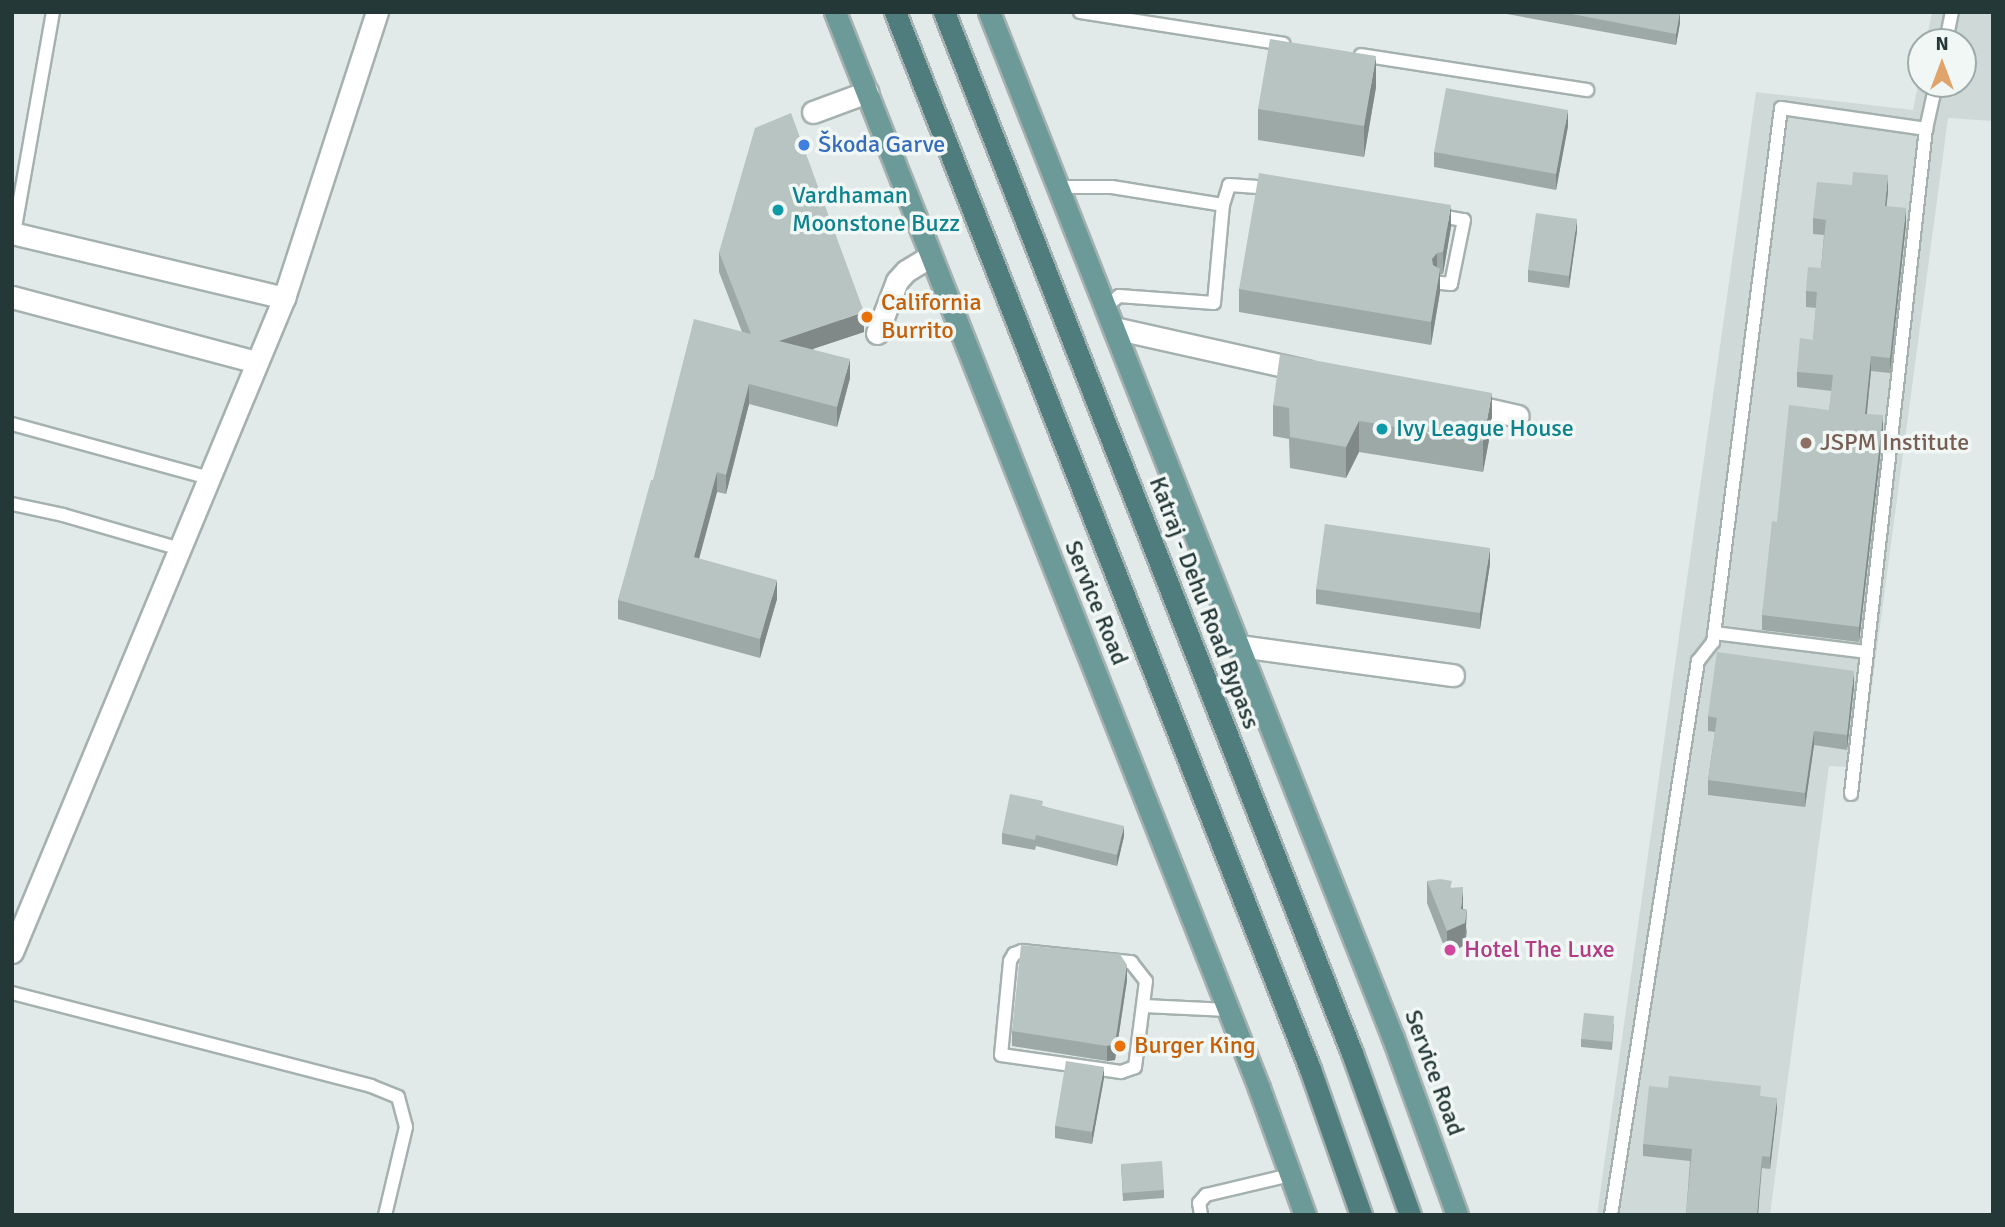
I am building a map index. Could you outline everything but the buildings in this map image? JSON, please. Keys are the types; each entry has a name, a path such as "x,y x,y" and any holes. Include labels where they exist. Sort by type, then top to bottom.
{"highway":[{"path":"895,12 1310,1069 1361,1215"},
{"name":"Katraj - Dehu Road Bypass","path":"944,12 1352,1053 1410,1215"}],"main road":[{"name":"Service Road","path":"835,12 1228,1010 1305,1215"},
{"name":"Service Road","path":"989,12 1394,1038 1457,1215"}],"street":[{"path":"12,952 284,298 377,12"},
{"path":"813,112 867,92"},
{"path":"13,233 284,298"},
{"path":"877,333 897,281 906,271 931,256"},
{"path":"12,297 257,362"},
{"path":"1114,328 1328,375"},
{"path":"1450,401 1518,416"},
{"path":"1240,646 1453,675"}],"lane":[{"path":"13,233 53,12"},
{"path":"1080,12 1299,46"},
{"path":"1340,52 1587,90"},
{"path":"1851,794 1926,129 1933,98"},
{"path":"1611,1215 1698,661 1713,642 1781,108 1926,129"},
{"path":"1105,307 1119,296 1214,303 1223,205 1229,185 1290,191"},
{"path":"1059,187 1111,187 1223,205"},
{"path":"1424,213 1464,220 1451,284 1441,283"},
{"path":"12,424 210,478"},
{"path":"12,505 63,515 180,549"},
{"path":"1714,633 1867,653"},
{"path":"1022,951 1131,962 1146,981 1144,1006 1135,1067 1129,1070 1001,1055 999,1051 1010,961 1014,954 1022,951"},
{"path":"12,993 371,1086 398,1097 406,1127 385,1215"},
{"path":"1144,1006 1228,1010"},
{"path":"1201,1215 1199,1203 1206,1195 1290,1175"}],"shaded area":[{"name":"JSPM Institute","path":"1932,12 1993,12 1993,121 1948,118 1861,768 1829,766 1770,1215 1597,1215 1756,92 1913,110 1915,98 1977,98 1977,28 1929,28"}],"place":[{"name":"Škoda Garve","path":"804,145"},
{"name":"Vardhaman Moonstone Buzz","path":"778,210"},
{"name":"California Burrito","path":"867,317"},
{"name":"Ivy League House","path":"1382,429"},
{"name":"JSPM Institute","path":"1806,443"},
{"name":"Hotel The Luxe","path":"1450,950"},
{"name":"Burger King","path":"1120,1046"}]}
